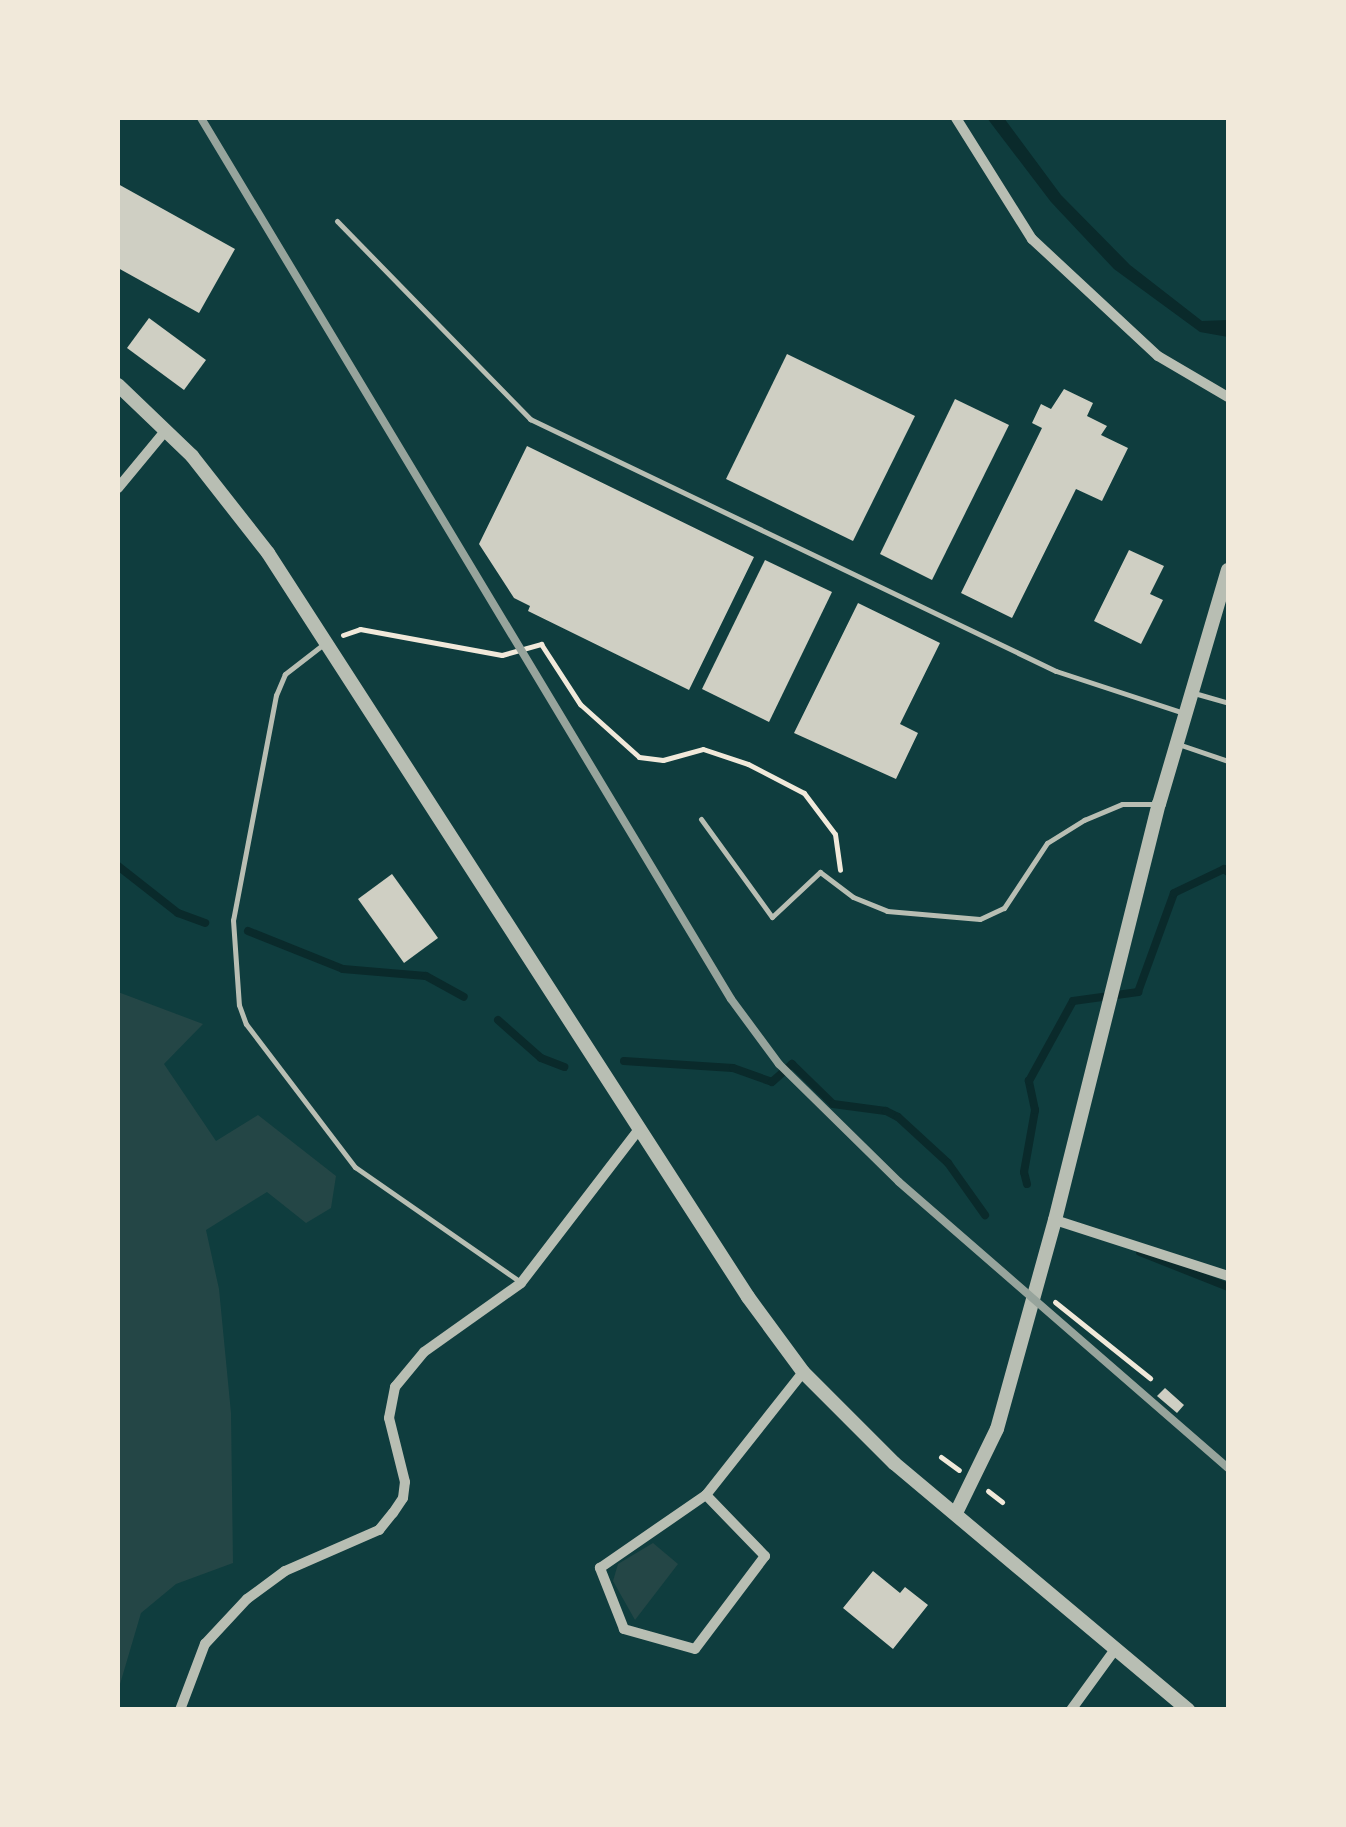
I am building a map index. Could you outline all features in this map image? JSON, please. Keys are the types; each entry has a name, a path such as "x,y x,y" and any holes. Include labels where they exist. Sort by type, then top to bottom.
{"street":[{"path":"956,118 1032,239 1158,356 1228,397"},
{"path":"118,385 215,483 328,641 639,1129 756,1309 803,1372 858,1431 1188,1710"},
{"path":"118,488 166,430"},
{"path":"956,1513 996,1429 1055,1220 1160,804 1228,570"},
{"path":"180,1710 205,1644 247,1599 285,1572 379,1530 393,1513 403,1498 405,1482 389,1418 394,1387 424,1352 522,1282 639,1129"},
{"path":"1055,1220 1228,1276"},
{"path":"706,1495 765,1556 696,1648 624,1629 600,1568 706,1495 803,1372"},
{"path":"1072,1710 1116,1648"}],"lane":[{"path":"338,221 530,419 1056,670 1187,714"},
{"path":"328,641 285,674 276,695 233,920 238,1006 246,1024 347,1159 522,1282"},
{"path":"1194,693 1228,703"},
{"path":"1178,744 1228,761"},
{"path":"701,819 772,917 820,872 841,888 886,911 980,919 1004,908 1047,843 1084,820 1122,804 1160,804"}],"path":[{"path":"328,641 360,629 502,655 541,644 580,704 639,758 663,760 703,749 748,764 804,793 834,834 841,888"},
{"path":"1056,1302 1150,1378"}],"shaded area":[{"path":"987,118 1004,118 1061,195 1130,265 1202,321 1228,320 1228,337 1200,332 1114,269 1051,202"},
{"path":"118,992 203,1024 164,1064 216,1141 258,1115 336,1176 331,1208 306,1223 267,1192 206,1230 219,1289 231,1413 233,1563 176,1584 141,1613 118,1691"},
{"path":"653,1543 678,1564 635,1620 613,1581 618,1564"}],"building":[{"path":"118,184 235,249 199,313 118,268"},
{"path":"149,318 206,360 184,390 127,348"},
{"path":"787,354 915,416 853,541 726,479"},
{"path":"1064,389 1093,403 1087,416 1107,426 1101,435 1128,448 1102,501 1076,489 1012,618 961,593 1042,428 1032,423 1041,404 1051,409"},
{"path":"955,399 1009,425 932,580 880,554"},
{"path":"527,446 754,557 689,690 528,611 530,606 514,598 479,544"},
{"path":"1129,550 1164,566 1150,594 1163,600 1141,644 1094,621"},
{"path":"765,560 832,592 769,722 702,689"},
{"path":"858,603 940,643 900,724 918,733 896,779 794,733"},
{"path":"392,874 438,938 404,963 358,899"},
{"path":"1165,1388 1184,1405 1177,1413 1157,1396"},
{"path":"873,1571 900,1593 905,1587 928,1605 893,1649 843,1608"}],"waterway":[{"path":"118,866 178,913 205,923"},
{"path":"1027,1184 1024,1172 1035,1110 1029,1081 1073,1001 1138,992 1174,893 1224,869 1228,872"},
{"path":"248,931 343,969 426,976 464,997"},
{"path":"498,1020 541,1058 564,1067"},
{"path":"624,1061 733,1068 772,1082 792,1064 833,1104 886,1111 898,1117 948,1163 985,1215"},
{"path":"1140,1252 1228,1287"}],"railway":[{"path":"201,118 731,999 779,1064 899,1182 1228,1468"}]}
